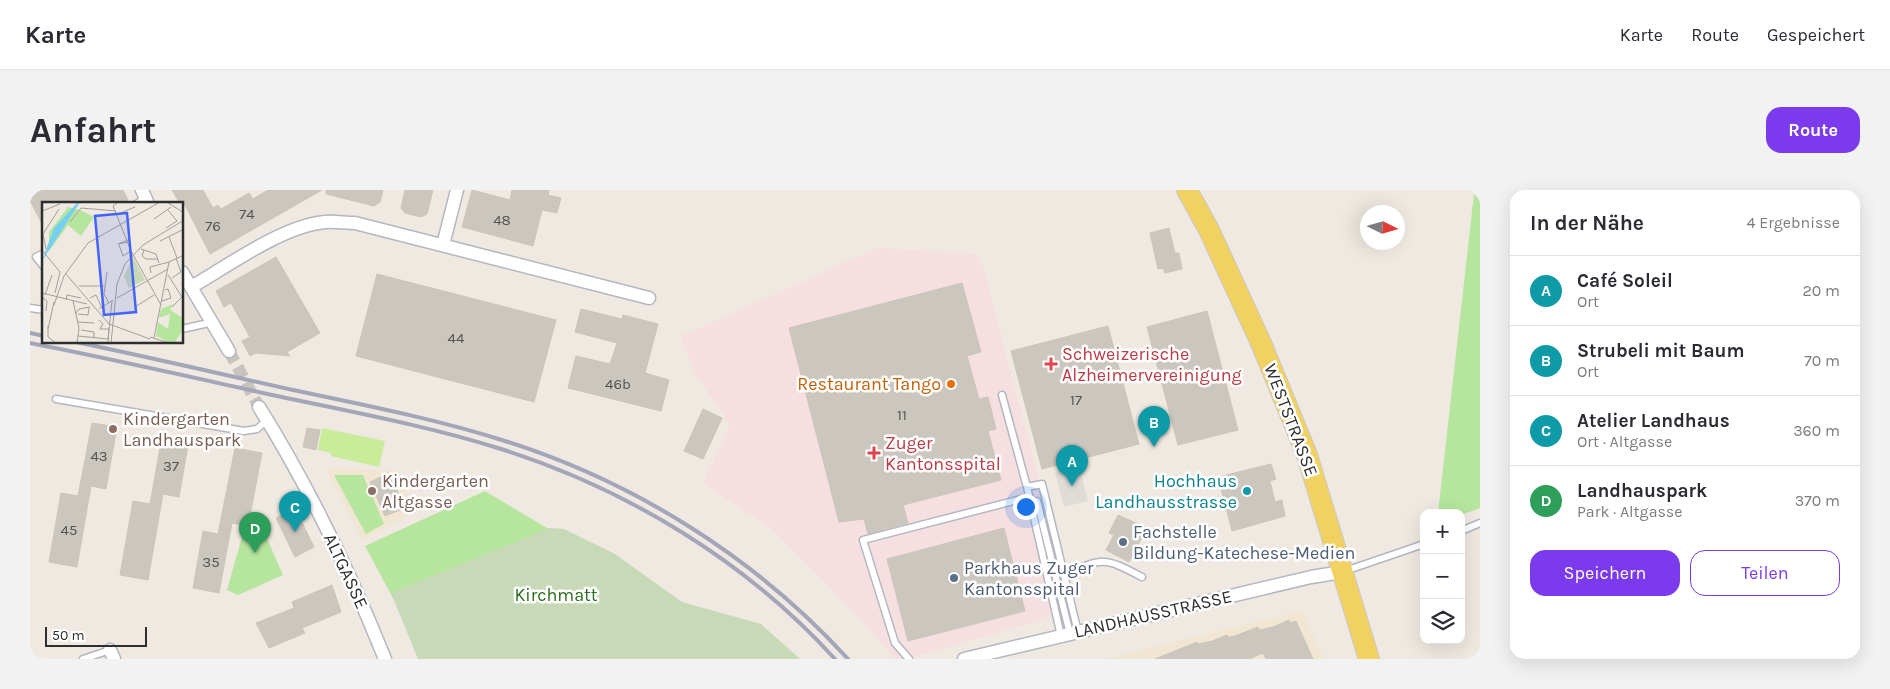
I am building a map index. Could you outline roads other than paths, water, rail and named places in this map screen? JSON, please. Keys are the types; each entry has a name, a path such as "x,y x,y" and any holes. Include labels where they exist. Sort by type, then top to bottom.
{"main road":[{"name":"WESTSTRASSE","path":"1187,190 1209,230 1261,343 1303,446 1370,659"}],"street":[{"path":"443,246 457,190"},
{"path":"229,351 213,322 188,287 281,235 305,226 325,222 355,223 650,298"},
{"name":"ALTGASSE","path":"259,407 294,465 334,543 385,659"},
{"name":"LANDHAUSSTRASSE","path":"964,659 1311,577 1342,572"}],"lane":[{"path":"42,254 36,257 42,264"},
{"path":"184,329 213,322"},
{"path":"1002,395 1029,497 1070,634"},
{"path":"56,399 244,431 257,429 267,420"},
{"path":"1027,487 1042,484 1064,576 1070,634"},
{"path":"909,659 895,643 864,540 1029,497"},
{"path":"1037,501 1070,634"},
{"path":"1465,529 1479,526"},
{"path":"1342,572 1420,545"},
{"path":"1064,576 1094,561 1111,561 1142,577"},
{"path":"83,659 112,654"}],"tunnel":[{"path":"229,351 259,407"}],"railway":[{"path":"30,333 42,336"},
{"path":"30,343 418,426 501,449 548,465 639,507 682,532 763,590 800,623 835,659"},
{"path":"85,344 426,419 479,433 553,458 600,478 646,501 691,527 733,556 774,588 812,622 848,659"}],"place":[{"name":"Schweizerische Alzheimervereinigung","path":"1051,364"},
{"name":"Restaurant Tango","path":"951,384"},
{"name":"Kindergarten Landhauspark","path":"113,429"},
{"name":"Strubeli mit Baum","path":"1154,447"},
{"name":"Zuger Kantonsspital","path":"874,453"},
{"name":"Café Soleil","path":"1072,486"},
{"name":"Kindergarten Altgasse","path":"372,491"},
{"name":"Hochhaus Landhausstrasse","path":"1247,491"},
{"name":"Atelier Landhaus","path":"295,532"},
{"name":"Fachstelle Bildung-Katechese-Medien","path":"1123,542"},
{"name":"Landhauspark","path":"255,553"},
{"name":"Parkhaus Zuger Kantonsspital","path":"954,578"}],"park label":[{"name":"Kirchmatt","path":"556,595"}]}
